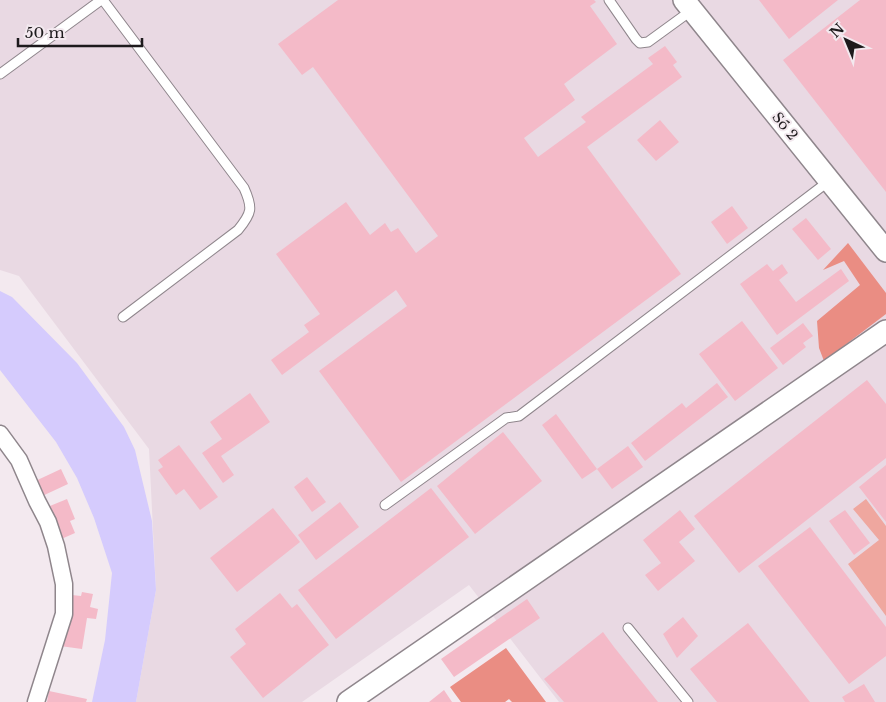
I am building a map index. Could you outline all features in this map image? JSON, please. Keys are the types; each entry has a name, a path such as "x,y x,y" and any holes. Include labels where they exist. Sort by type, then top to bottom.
{"street":[{"name":"Số 2","path":"688,5 886,251"},
{"path":"348,702 886,331"},
{"path":"0,434 19,460 48,522 56,546 64,584 64,614 36,702"}],"lane":[{"path":"0,74 102,0 244,188 251,208 247,220 238,230 123,317"},
{"path":"609,0 640,43 648,42 688,5"},
{"path":"385,505 506,418 519,416 829,180"},
{"path":"628,628 688,702"}],"shaded area":[{"path":"0,0 886,0 886,702 559,702 469,585 302,702 136,702 156,590 149,449 19,276 0,270"},
{"path":"848,243 886,293 886,314 824,361 819,348 817,321 860,285 844,261 823,270"},
{"path":"0,291 12,297 77,363 124,427 135,450 152,521 156,590 136,702 92,702 105,640 112,573 94,518 77,478 56,442 0,370"},
{"path":"866,499 886,526 886,616 848,564 879,540 853,509"},
{"path":"506,648 546,702 512,702 509,699 505,702 461,702 450,687"}],"building":[{"path":"338,0 594,0 596,2 590,6 617,44 564,84 575,100 524,138 538,157 586,122 581,117 653,64 648,58 665,46 677,62 673,65 682,77 587,147 681,274 401,482 319,371 407,306 396,290 282,375 271,360 309,332 304,325 320,314 276,254 346,202 370,235 385,223 391,232 398,228 416,253 438,236 313,67 302,75 278,44"},
{"path":"759,0 838,0 789,39"},
{"path":"860,0 886,0 886,192 783,60"},
{"path":"660,120 679,142 656,161 637,140"},
{"path":"732,206 748,228 727,244 711,222"},
{"path":"806,218 831,249 818,260 792,229"},
{"path":"767,264 773,271 782,264 788,273 779,280 796,302 841,269 849,281 777,335 740,284"},
{"path":"742,321 778,368 735,401 699,354"},
{"path":"803,323 813,336 803,343 806,347 783,365 770,348"},
{"path":"867,380 886,404 886,458 739,573 694,516"},
{"path":"717,383 728,397 645,461 631,443 682,403 686,408"},
{"path":"250,393 270,422 221,456 234,475 223,483 202,453 222,439 210,422"},
{"path":"556,414 597,469 582,479 542,425"},
{"path":"503,432 542,481 475,534 437,486"},
{"path":"179,445 218,497 200,510 184,489 176,495 158,470 163,467 158,460"},
{"path":"628,446 643,467 612,489 597,469"},
{"path":"886,465 886,522 859,487"},
{"path":"61,469 68,484 38,498 31,483"},
{"path":"307,477 326,502 312,512 294,487"},
{"path":"431,488 469,537 336,639 298,590"},
{"path":"67,499 75,519 70,521 75,533 59,540 45,508"},
{"path":"340,502 359,527 316,560 298,535"},
{"path":"273,508 300,542 237,592 210,558"},
{"path":"680,510 695,529 679,542 695,561 658,591 645,575 661,563 643,540"},
{"path":"845,510 870,543 854,555 829,521"},
{"path":"810,527 886,627 886,656 849,684 758,566"},
{"path":"82,592 93,594 90,607 98,609 96,619 87,618 82,649 60,646 72,595 81,596"},
{"path":"280,593 292,608 297,604 329,645 263,698 230,657 246,644 235,629"},
{"path":"527,599 540,618 454,677 441,659"},
{"path":"683,617 698,636 677,658 663,634"},
{"path":"748,623 810,702 717,702 690,669"},
{"path":"603,632 658,702 564,702 544,679"},
{"path":"864,684 875,702 845,702 842,697"},
{"path":"444,690 452,702 429,702"},
{"path":"49,691 87,699 86,702 47,702"}]}
